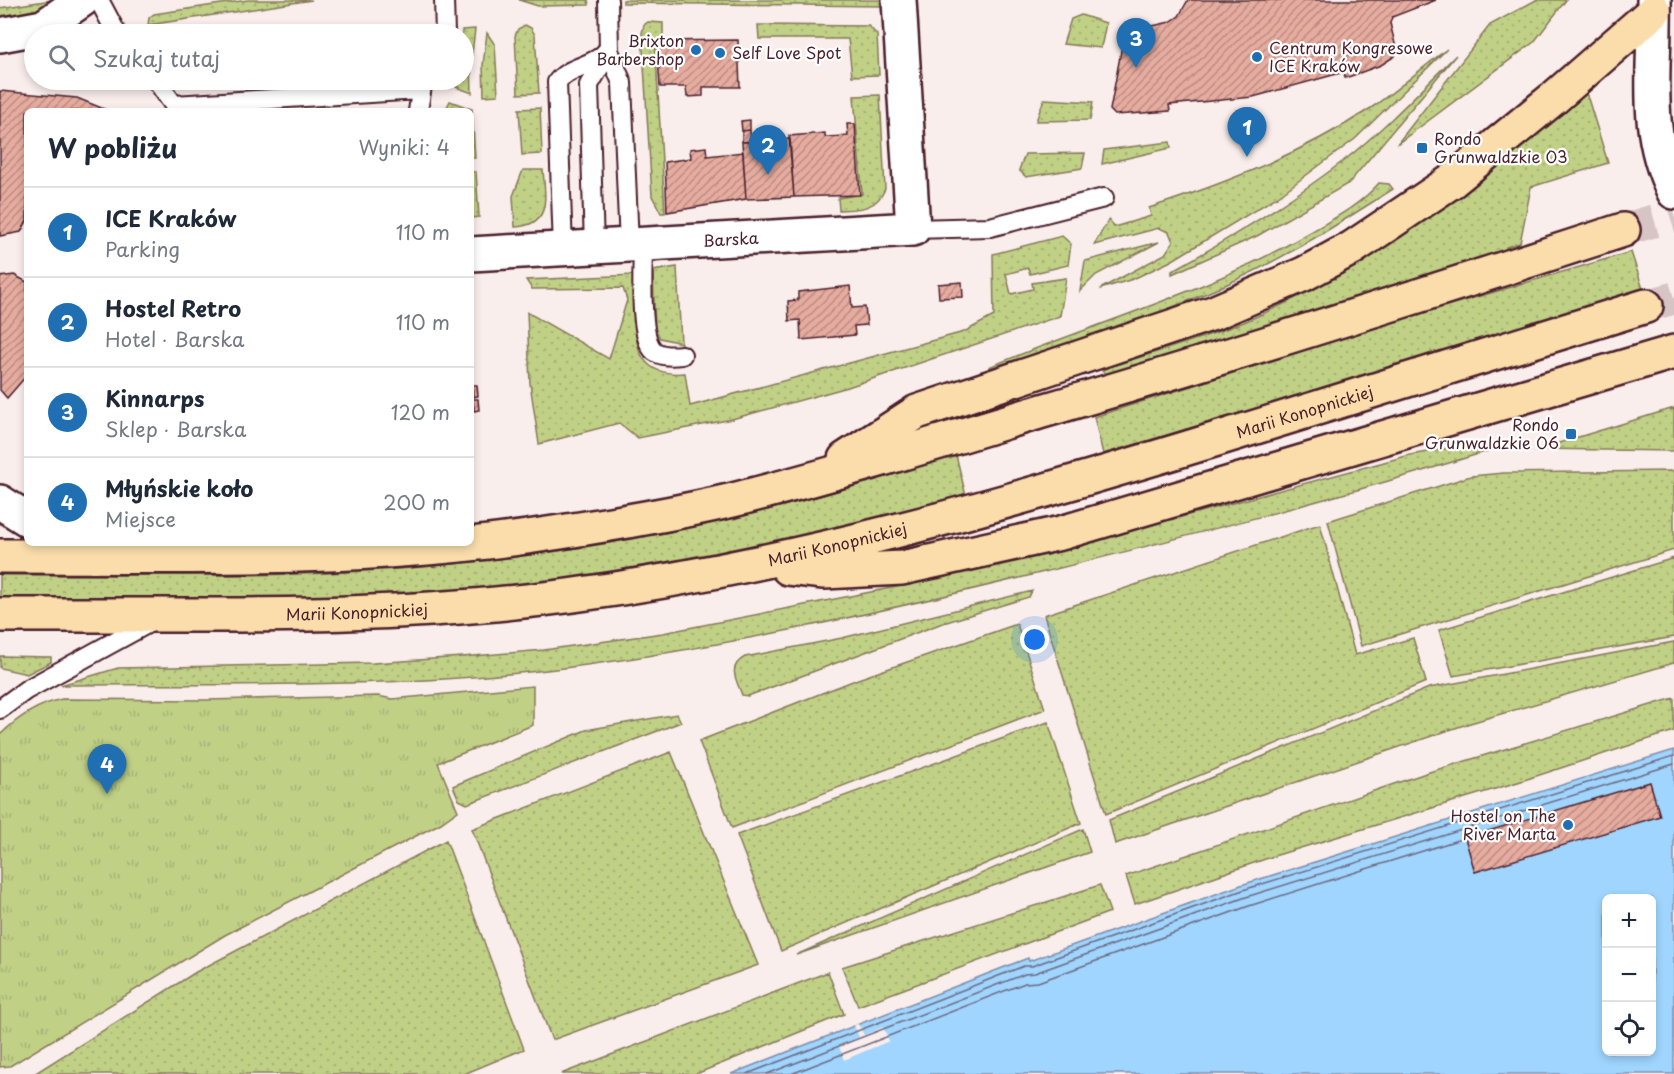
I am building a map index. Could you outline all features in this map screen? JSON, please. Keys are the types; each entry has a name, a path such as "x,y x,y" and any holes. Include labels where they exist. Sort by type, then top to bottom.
{"main road":[{"path":"816,478 917,412 1213,313 1304,274 1352,248 1452,181 1554,99 1659,4"},
{"path":"474,543 657,516 816,478 1381,309 1623,230"},
{"name":"Marii Konopnickiej","path":"0,615 421,609 563,596 753,565 868,539 999,504 1646,306"},
{"path":"753,565 824,572 902,568 1061,533 1674,352"},
{"path":"0,556 70,550 317,554 447,546"}],"street":[{"path":"47,24 82,0"},
{"path":"899,0 914,228"},
{"path":"1659,4 1651,71 1653,117 1658,148 1674,192"},
{"path":"0,35 24,31"},
{"name":"Barska","path":"474,254 914,228"},
{"path":"0,502 24,517"}],"lane":[{"path":"99,0 112,24"},
{"path":"444,0 445,24"},
{"path":"578,248 589,85 607,55 609,47 608,0"},
{"path":"609,47 622,83 646,335 653,350 662,354 682,355"},
{"path":"578,248 557,82 565,74 605,54 609,47"},
{"path":"163,90 176,108 369,90"},
{"path":"418,108 421,90"},
{"name":"Barska","path":"914,228 990,227 1104,198"},
{"path":"0,709 26,690 165,614"}],"green space":[{"path":"52,0 70,0 68,6 0,17 0,8"},
{"path":"248,0 312,0 148,24 149,18 154,14"},
{"path":"519,0 588,0 589,5 538,6"},
{"path":"623,0 883,0 884,6 623,3"},
{"path":"1536,0 1566,0 1534,42 1397,144 1490,25"},
{"path":"1081,15 1106,23 1101,48 1063,44 1071,19"},
{"path":"648,22 663,23 663,39 655,40 665,213 661,213 652,196 642,33 644,25"},
{"path":"525,25 531,28 535,35 539,93 518,94 515,36 518,29"},
{"path":"758,25 869,26 877,35 879,75 852,76 848,39 759,39"},
{"path":"487,33 495,45 498,95 484,96 483,65"},
{"path":"1447,49 1355,139 1277,197 1171,261 1133,279 1100,289 1165,254 1173,242 1169,232 1159,228 1094,245 1109,219 1114,227 1151,216 1149,208 1207,188 1291,153 1371,108"},
{"path":"1456,55 1349,183 1257,236 1172,274 1172,271 1259,219 1342,162 1386,124"},
{"path":"1586,92 1608,163 1531,187 1520,243 1506,247 1507,251 1107,375 1102,371 1251,319 1342,273 1385,246 1467,187"},
{"path":"880,95 885,189 872,205 839,210 838,198 862,194 854,96"},
{"path":"1044,99 1093,102 1090,120 1036,121"},
{"path":"450,101 469,108 446,108"},
{"path":"540,108 542,154 522,155 519,109"},
{"path":"1170,142 1171,148 1102,164 1104,150"},
{"path":"1085,153 1082,168 1026,177 1019,170 1025,154"},
{"path":"523,170 543,170 544,208 535,221 515,227 513,196"},
{"path":"474,172 476,172 479,217 474,218"},
{"path":"1379,183 1389,184 1393,189 1298,248 1238,279 1146,317 989,370 989,367 1029,351 1192,290 1271,254 1347,211"},
{"path":"1062,236 1071,244 1068,265 1030,274 1028,268 1006,274 1011,294 1033,289 1032,283 1066,278 1060,316 848,387 732,419 638,438 619,423 539,444 530,383 527,312 609,359 627,300 623,288 532,289 526,280 635,275 635,327 637,343 642,356 651,366 665,372 685,373 690,406 964,332 994,316 993,254"},
{"path":"1159,242 1096,275 1080,291 1085,261"},
{"path":"1631,252 1644,292 1103,454 1094,417 1395,321"},
{"path":"677,267 681,343 660,338 655,329 653,271"},
{"path":"1674,408 1674,451 1539,449"},
{"path":"1485,442 1488,451 1211,530 925,600 806,627 685,650 564,668 438,679 250,685 61,685 118,668 373,663 544,650 663,633 901,586 1111,536 1410,455"},
{"path":"956,455 966,496 784,541 600,575 475,590 357,597 0,598 0,575 332,573 443,565 580,548 747,515"},
{"path":"1674,471 1674,550 1361,646 1328,521 1471,476 1504,473"},
{"path":"1320,524 1355,655 1413,638 1426,682 1106,814 1044,615"},
{"path":"1674,558 1674,637 1453,676 1439,630"},
{"path":"1032,591 1029,597 940,624 748,696 742,695 734,674 736,665 745,657 842,638"},
{"path":"1017,624 1045,709 732,828 699,741 858,679"},
{"path":"1674,642 1674,663 1467,724 1115,844 1109,820 1429,688"},
{"path":"0,656 51,657 51,662 27,674 0,668"},
{"path":"533,686 533,725 438,763 458,811 441,823 225,935 10,1066 0,1067 0,735 21,717 45,704 62,699 205,700 378,696 392,699"},
{"path":"1674,698 1674,731 1518,782 1274,856 1135,904 1126,876 1426,773"},
{"path":"677,714 681,722 467,804 459,800 453,786 586,730"},
{"path":"1048,722 1081,823 781,951 737,835"},
{"path":"671,752 758,965 552,1040 472,829"},
{"path":"1083,829 1090,852 796,955"},
{"path":"446,840 524,1049 464,1074 34,1074 196,972"},
{"path":"1100,885 1110,912 858,1006 842,967"},
{"path":"828,972 844,1014 696,1074 561,1074"}],"water":[{"path":"1674,750 1674,1074 731,1074 1028,958 1029,961 1241,885"}],"pier":[{"path":"858,1024 864,1035 883,1027 889,1041 844,1060 839,1046 859,1037 854,1025"}],"building":[{"name":"Centrum Kongresowe ICE Kraków","path":"1188,0 1436,0 1392,17 1390,23 1396,48 1395,56 1381,65 1351,76 1345,78 1344,72 1253,97 1169,105 1170,111 1115,115 1110,110 1126,24 1148,27 1170,22 1179,16"},
{"path":"738,40 740,87 703,87 703,96 687,97 686,87 660,87 657,41"},
{"path":"0,91 77,98 102,108 24,108 24,226 21,232 0,236"},
{"path":"750,120 750,130 742,131 741,121"},
{"path":"847,124 855,124 860,195 794,197 789,136 825,133 825,137 848,136"},
{"path":"750,130 751,142 742,142 742,131"},
{"path":"790,139 794,197 746,199 742,142"},
{"path":"706,147 707,156 743,152 746,199 667,212 665,162 691,158 690,149"},
{"path":"14,275 24,280 24,378 7,398 0,390 0,277"},
{"path":"962,282 963,297 939,298 938,284"},
{"path":"850,286 852,308 865,307 867,325 854,326 855,335 801,340 800,320 789,321 788,301 798,300 798,292"},
{"path":"474,385 477,385 478,396 474,397"},
{"path":"474,399 478,399 479,410 474,411"},
{"name":"Hostel on The River Marta","path":"1650,782 1660,816 1475,872 1465,838"}],"tunnel":[{"path":"1623,230 1674,215"},
{"path":"1646,306 1674,298"}],"place":[{"name":"Brixton Barbershop","path":"696,50"},
{"name":"Self Love Spot","path":"720,53"},
{"name":"Centrum Kongresowe ICE Kraków","path":"1257,57"},
{"name":"Kinnarps","path":"1136,68"},
{"name":"Rondo Grunwaldzkie 03","path":"1422,148"},
{"name":"ICE Kraków","path":"1247,157"},
{"name":"Hostel Retro","path":"768,175"},
{"name":"Rondo Grunwaldzkie 06","path":"1571,434"},
{"name":"Młyńskie koło","path":"107,794"},
{"name":"Hostel on The River Marta","path":"1568,825"}]}
